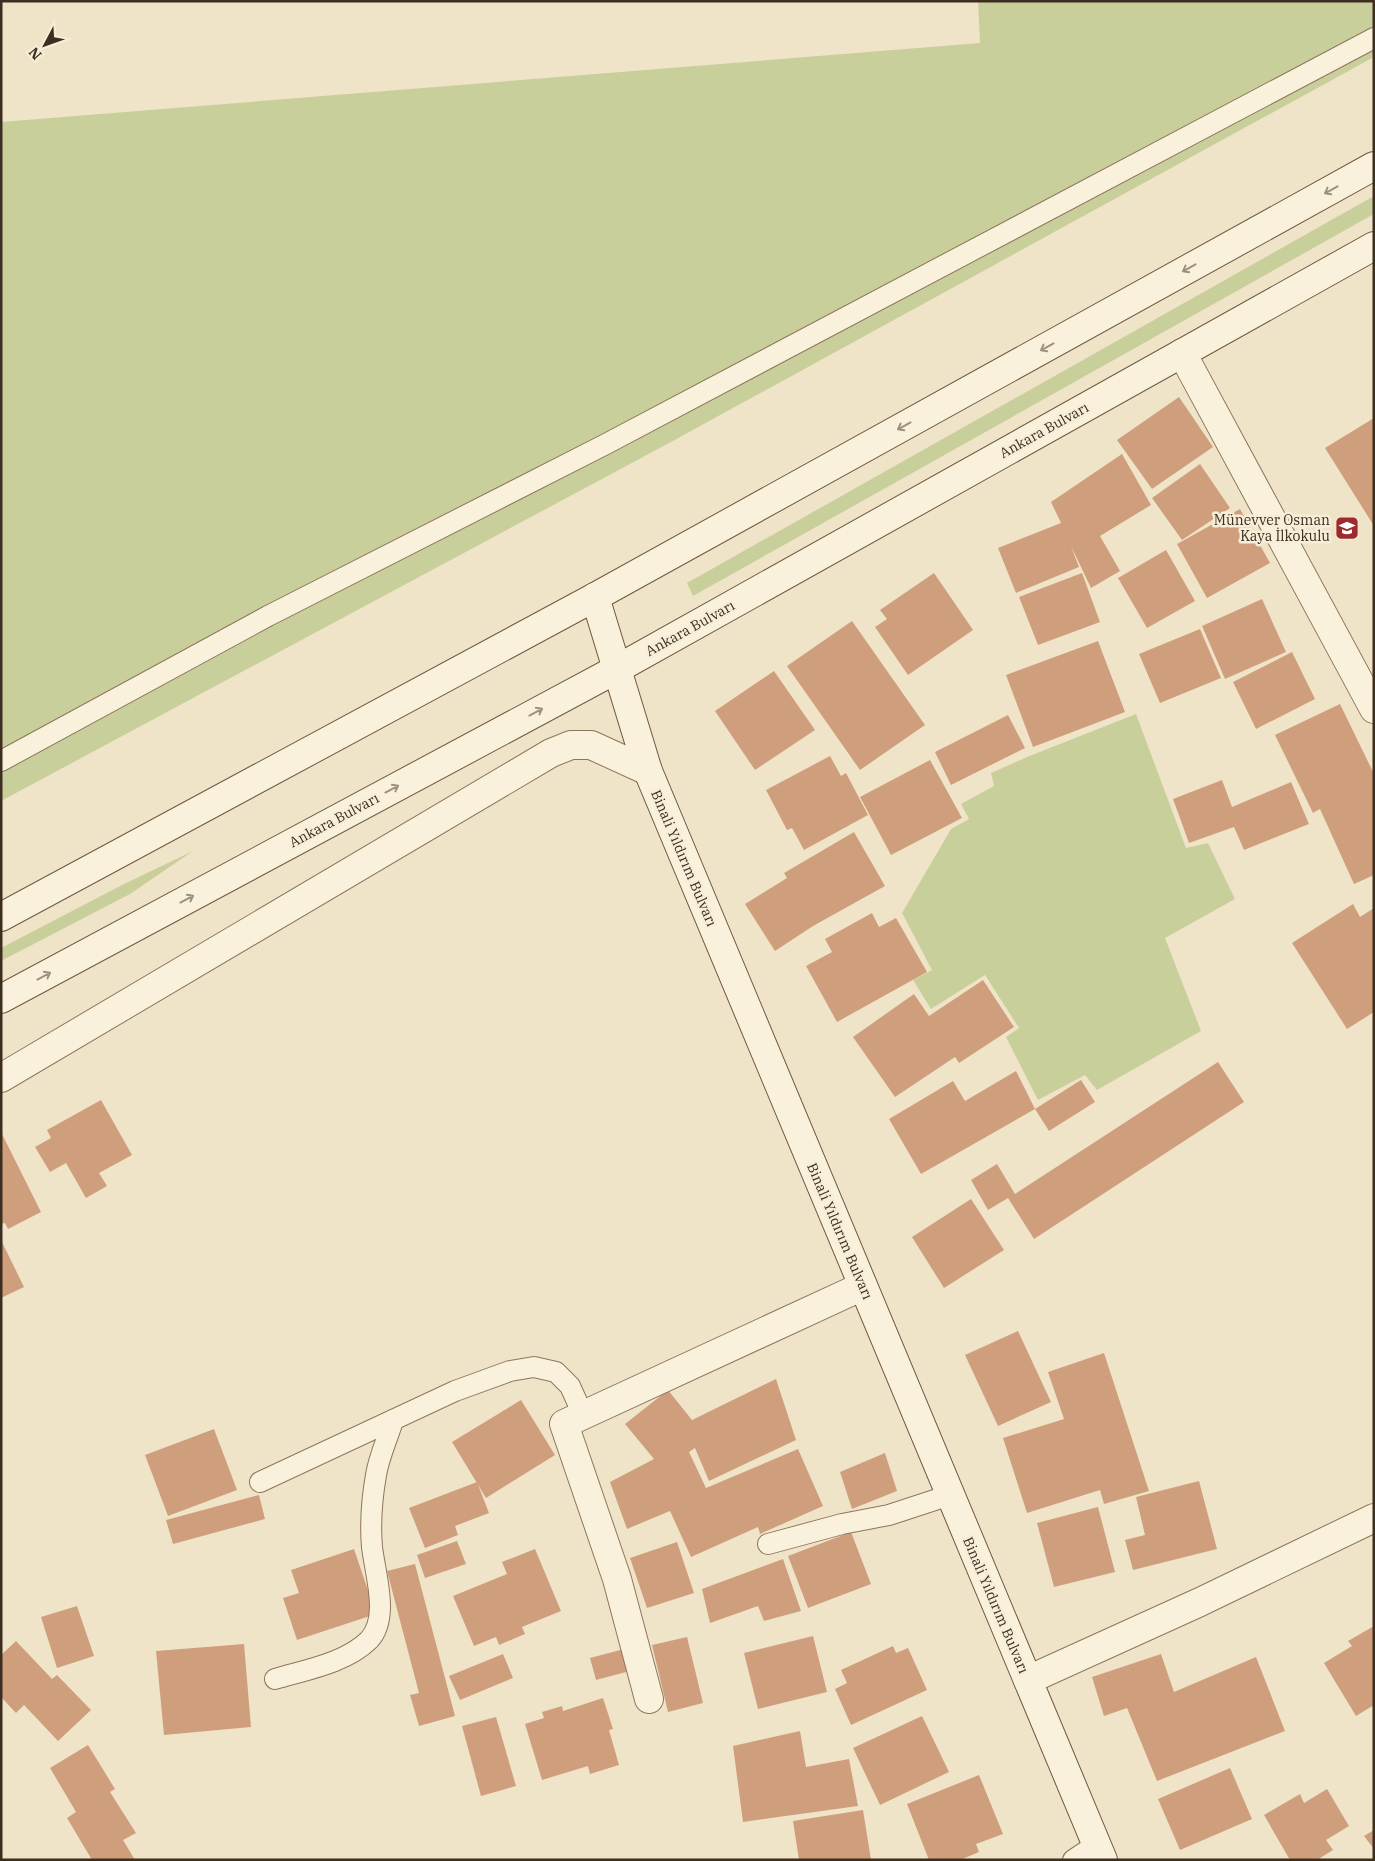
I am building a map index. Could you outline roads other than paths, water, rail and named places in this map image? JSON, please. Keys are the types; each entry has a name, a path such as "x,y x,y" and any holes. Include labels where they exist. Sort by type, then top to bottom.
{"main road":[{"path":"1,918 594,597 1374,166"},
{"name":"Ankara Bulvarı","path":"1,999 617,669 1374,246"},
{"path":"1182,353 1374,709"},
{"name":"Binali Yıldırım Bulvarı","path":"594,597 648,771 1100,1852"},
{"path":"1,1078 551,753 571,746 591,745 648,771"},
{"path":"649,1699 617,1579 564,1424 863,1286"},
{"path":"1028,1680 1200,1602 1374,1518"}],"lane":[{"path":"1,761 268,616 606,444 1374,38"},
{"path":"260,1482 455,1391 510,1371 534,1367 556,1372 570,1386 583,1415"},
{"path":"275,1679 335,1662 370,1639 377,1626 381,1606 372,1546 373,1505 376,1474 393,1420"},
{"path":"768,1544 842,1524 889,1515 950,1495"},
{"path":"1073,1860 1100,1852"}],"place":[{"name":"Münevver Osman Kaya İlkokulu","path":"1347,528"}]}
